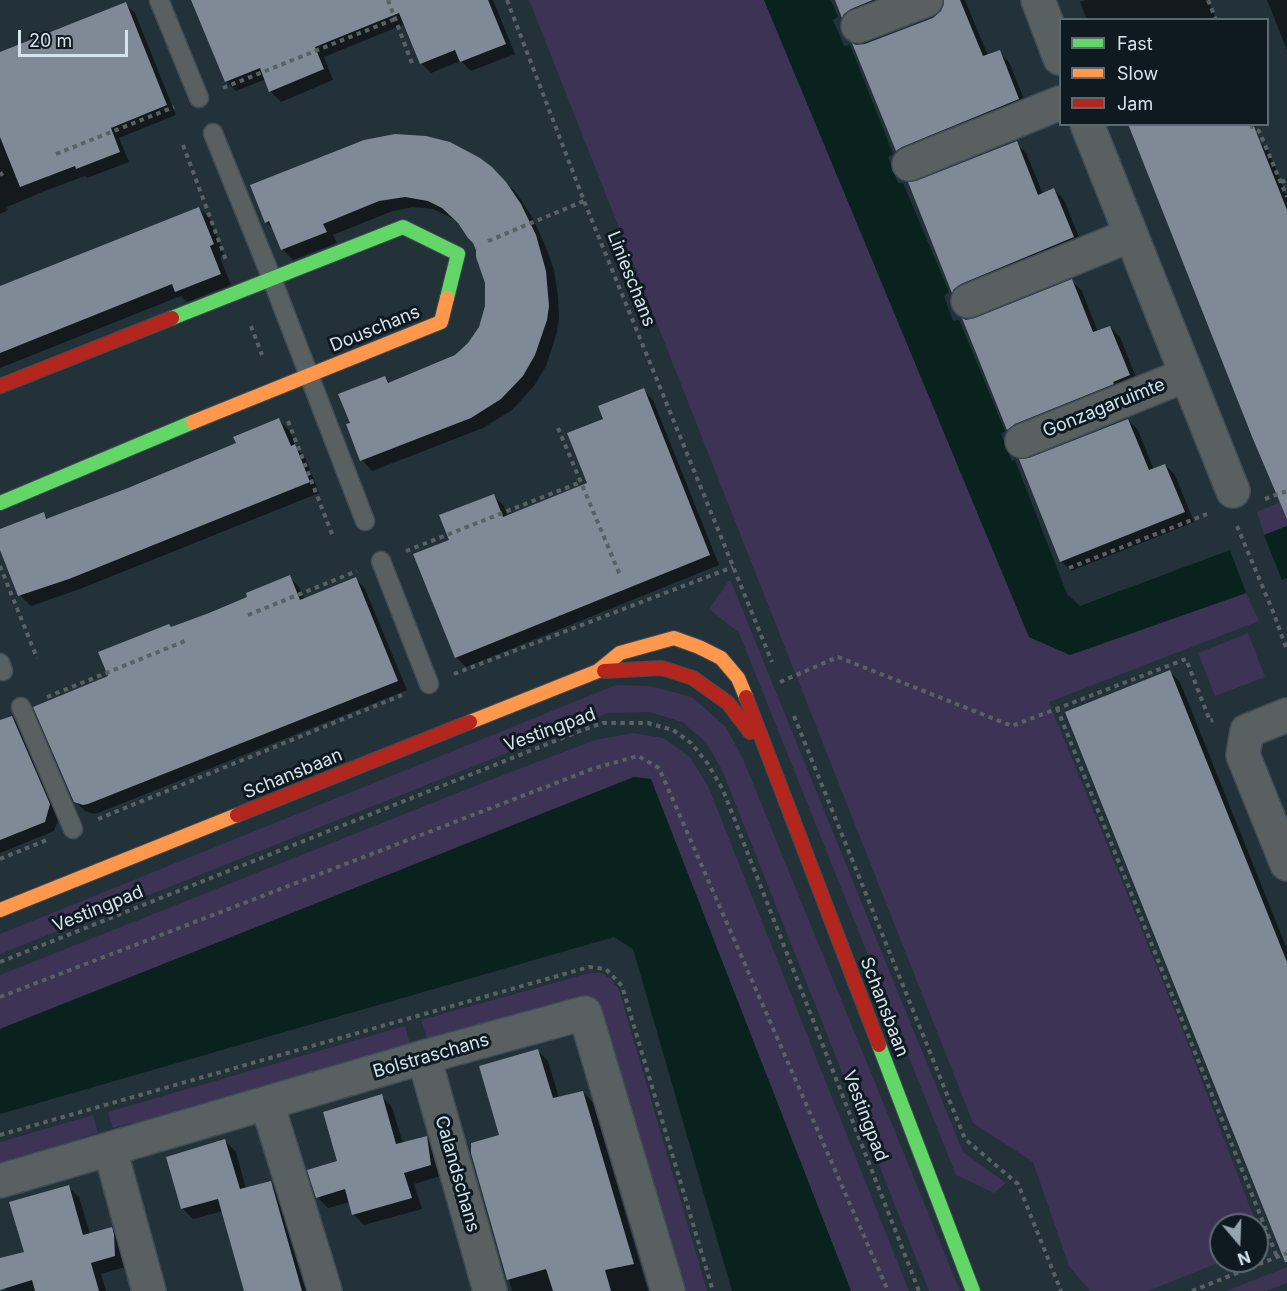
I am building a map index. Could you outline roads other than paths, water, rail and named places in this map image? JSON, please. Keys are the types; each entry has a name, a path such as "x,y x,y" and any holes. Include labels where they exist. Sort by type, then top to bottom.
{"street":[{"path":"858,26 926,0"},
{"path":"1038,0 1059,55"},
{"path":"909,164 1059,104"},
{"name":"Gonzagaruimte","path":"1088,126 1186,375 1233,504"},
{"name":"Douschans","path":"0,504 275,388 441,322 458,254 403,227 272,279"},
{"path":"968,301 1131,236"},
{"path":"0,386 272,279"},
{"name":"Gonzagaruimte","path":"1022,441 1186,375"},
{"name":"Schansbaan","path":"0,910 598,671 620,653 674,638 721,658 738,678 973,1291"},
{"name":"Schansbaan","path":"598,671 662,668 693,678 729,704 770,761"},
{"path":"1287,715 1247,731 1243,755 1287,864"},
{"name":"Bolstraschans","path":"0,1181 424,1057 585,1014 668,1291"},
{"name":"Calandschans","path":"424,1057 490,1291"},
{"path":"267,1103 325,1291"},
{"path":"110,1149 149,1291"},
{"path":"964,1267 984,1291"}],"lane":[{"path":"159,0 199,98"},
{"path":"213,133 365,521"},
{"path":"381,561 429,684"},
{"path":"21,707 73,830"}]}
